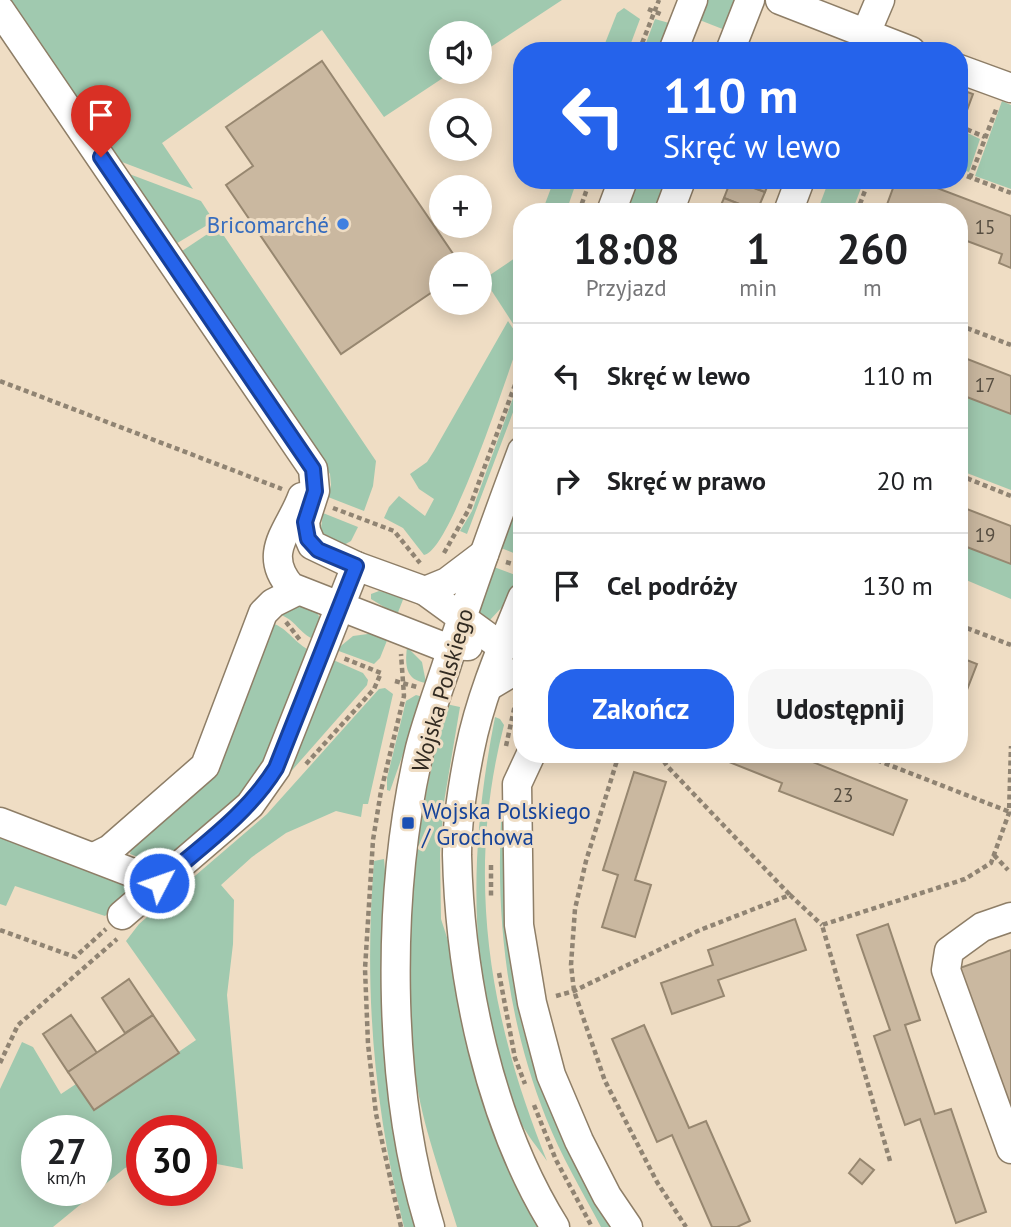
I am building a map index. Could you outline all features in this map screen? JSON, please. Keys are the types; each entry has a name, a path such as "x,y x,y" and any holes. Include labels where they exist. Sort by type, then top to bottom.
{"street":[{"path":"677,42 693,0"},
{"path":"734,42 750,0"},
{"path":"780,0 888,42"},
{"path":"848,26 880,0"},
{"path":"0,10 308,463 316,480 277,552 281,572 297,591 439,645 502,647"},
{"path":"968,72 1008,87"},
{"name":"Wojska Polskiego","path":"430,1227 405,1099 397,1022 399,893 420,748 452,646 513,476"},
{"path":"307,498 305,522 308,539 318,550 356,566 447,582 484,554"},
{"path":"123,924 159,883 250,805 266,785 276,768 356,566"},
{"path":"424,579 462,618 502,647"},
{"path":"94,857 110,849 205,766 262,613 297,591"},
{"name":"Wojska Polskiego","path":"513,623 502,647 470,747 457,853 465,954 481,1037 504,1116 529,1179 555,1227"},
{"path":"489,685 513,673"},
{"path":"527,763 517,784 519,925 532,1003 551,1075 579,1141 607,1196 628,1227"},
{"path":"0,822 159,883"},
{"path":"1011,917 982,927 950,951 946,970 1011,1149"}],"path":[{"path":"643,42 659,0"},
{"path":"1008,87 970,178 1011,193"},
{"path":"968,130 985,137"},
{"path":"968,328 1011,345"},
{"path":"0,381 394,531 424,579"},
{"path":"968,479 1011,496"},
{"path":"968,628 1011,645"},
{"path":"822,925 965,879 990,863 1010,812 1011,746"},
{"path":"616,763 586,861 575,909 571,965 574,991 605,1081 657,1182 686,1227"},
{"path":"665,763 790,895 822,925 890,1161"},
{"path":"884,763 1010,812"},
{"path":"994,855 1008,870"},
{"path":"532,1003 574,991 700,930 790,895"},
{"path":"0,930 75,957 123,924"},
{"path":"0,1063 18,1025 123,924"}],"green space":[{"path":"7,0 562,0 492,46 492,21 429,21 429,84 434,84 384,117 322,30 162,143 193,189 114,159"},
{"path":"705,0 736,0 725,30 697,19"},
{"path":"624,8 640,19 631,42 606,42 617,13"},
{"path":"655,19 669,23 662,42 646,42"},
{"path":"1002,101 1011,105 1011,189 975,176"},
{"path":"968,133 980,139 968,172"},
{"path":"124,172 201,201 214,221 174,245"},
{"path":"551,189 574,189 569,203 545,203"},
{"path":"633,189 665,189 659,203 627,203"},
{"path":"826,189 861,189 855,203 820,203"},
{"path":"218,227 376,461 373,486 364,511 328,497 330,474 179,253"},
{"path":"513,259 513,324 492,291 492,274"},
{"path":"508,321 513,328 513,359 492,420 463,494 448,524 435,546 424,555 403,528 384,518 399,496 425,516 434,499 419,489 410,474 427,462"},
{"path":"968,397 1011,414 1011,490 968,473"},
{"path":"513,398 513,412 467,534 460,531 472,511"},
{"path":"323,513 358,527 351,541 342,546 325,538 321,528"},
{"path":"513,514 513,553 501,548"},
{"path":"968,547 1011,564 1011,599 968,581"},
{"path":"494,567 513,574 513,586 504,605 489,621 475,616"},
{"path":"379,591 404,597 397,615 371,599 371,594"},
{"path":"297,605 312,610 319,616 315,640 278,614"},
{"path":"272,623 311,651 279,737 247,791 160,865 130,854 132,845 208,779"},
{"path":"375,633 388,638 380,658 374,664 336,650 353,636"},
{"path":"407,647 422,662 426,683 410,675 406,660"},
{"path":"331,659 363,673 368,680 367,685 272,793"},
{"path":"385,688 393,694 368,804 363,804 361,817 336,811 286,833 252,857 221,885 234,900 233,944 227,995 243,1169 217,1164 217,1115 126,1115 126,1168 112,1179 112,1115 21,1115 21,1206 79,1206 53,1227 0,1227 0,1089 22,1042 33,1047 61,1094 76,1084 94,1110 196,1040 126,941 139,924 267,814 379,689"},
{"path":"416,695 423,697 390,791 387,790 387,778 406,701"},
{"path":"446,704 460,707 444,802 440,853 441,919 541,1227 457,1227 427,1131 418,1092 410,1027 408,980 412,887 426,795"},
{"path":"495,717 504,725 492,782 486,837 485,892 489,946 510,1054 547,1161 526,1131 515,1108 490,1023 482,979 476,892 478,849 481,805"},
{"path":"501,821 506,821 511,965 526,1040 547,1095 614,1227 601,1227 565,1160 546,1118 522,1045 507,972 503,934"},
{"path":"0,835 138,887 105,916 15,886 6,906 0,904"},
{"path":"384,859 419,1227 404,1227 393,1181 378,1090 371,1000 371,908 374,861"}],"building":[{"name":"Bricomarché","path":"322,61 429,218 429,238 442,238 452,252 429,252 429,294 341,354 226,185 253,166 226,127"},
{"path":"968,92 973,94 968,108"},
{"path":"728,189 756,189 765,192 760,203 737,203 724,198"},
{"path":"893,189 940,189 1011,216 1011,268 999,263 1002,254 968,241 968,203 888,203"},
{"path":"724,198 737,203 722,203"},
{"path":"968,359 1011,376 1011,414 968,397"},
{"path":"968,509 1011,526 1011,564 968,547"},
{"path":"968,660 977,664 968,687"},
{"path":"732,763 815,763 907,800 893,835 779,791 782,783"},
{"path":"634,772 666,782 635,880 651,885 635,937 602,927 618,875 603,870"},
{"path":"795,919 806,950 718,980 724,996 672,1014 661,983 713,965 708,950"},
{"path":"888,924 920,1020 905,1025 935,1114 951,1109 986,1212 956,1223 920,1119 905,1125 874,1036 890,1030 857,935"},
{"path":"1011,950 1011,1134 954,970"},
{"path":"129,979 153,1015 125,1033 102,998"},
{"path":"71,1015 97,1053 68,1072 43,1034"},
{"path":"153,1015 179,1053 94,1110 68,1072"},
{"path":"644,1025 689,1128 706,1121 750,1221 737,1227 712,1227 672,1135 657,1142 612,1039"},
{"path":"860,1159 874,1170 862,1184 849,1173"}],"place":[{"name":"Bricomarché","path":"343,224"},
{"name":"Wojska Polskiego / Grochowa","path":"408,823"}],"route":[{"path":"101,157 313,469 315,491 305,522 308,539 318,550 356,566 276,768 266,785 250,805 159,883"}]}
